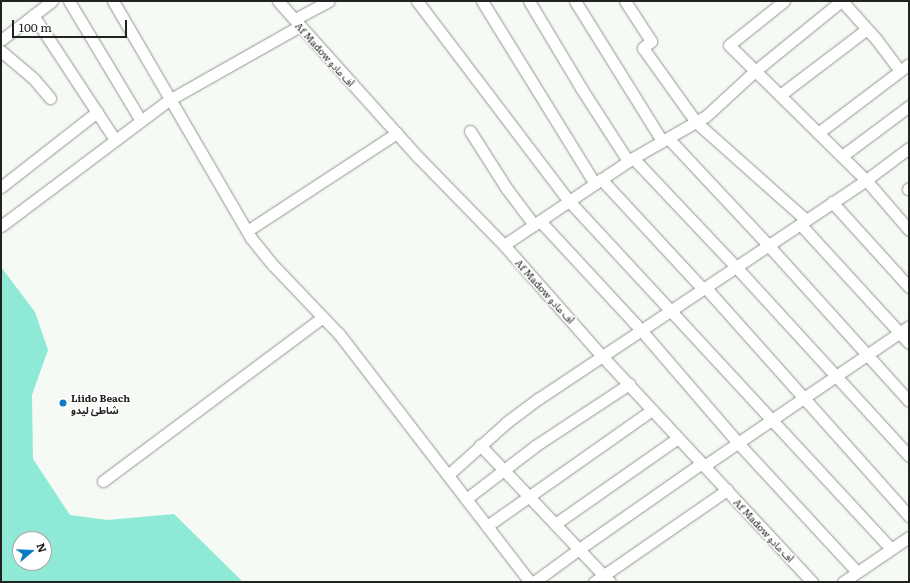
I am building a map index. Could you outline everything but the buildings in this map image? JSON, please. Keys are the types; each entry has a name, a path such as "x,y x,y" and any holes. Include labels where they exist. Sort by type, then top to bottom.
{"street":[{"path":"1,40 33,14 52,1"},
{"path":"69,1 141,122"},
{"path":"113,1 247,231 273,265 323,317 382,388 530,582"},
{"name":"Af Madow أف مادو","path":"278,1 397,133 504,245 602,356 812,582"},
{"path":"1,226 170,100 329,1"},
{"path":"417,1 569,201 891,550"},
{"path":"482,1 598,181 704,288 909,516"},
{"path":"529,1 581,88 630,160 736,266 909,456"},
{"path":"575,1 665,139 768,245 909,401"},
{"path":"625,1 651,41 643,48 696,122 803,222 909,343"},
{"path":"784,1 730,46 866,180 909,230"},
{"path":"504,245 630,160 706,116 755,71 842,1 904,68 818,133"},
{"path":"33,14 115,140"},
{"path":"780,95 867,29"},
{"path":"1,51 34,79 50,98"},
{"path":"842,156 909,106"},
{"path":"1,187 97,112"},
{"path":"470,131 507,189 537,223 641,330 738,443 857,572"},
{"path":"247,231 397,133"},
{"path":"448,475 507,422 538,399 866,180 909,148"},
{"path":"832,202 909,288"},
{"path":"103,481 323,317"},
{"path":"534,582 579,549 703,464 738,443 909,326"},
{"path":"466,499 535,446 629,384"},
{"path":"487,526 652,410"},
{"path":"555,524 678,438"},
{"path":"480,445 606,578"},
{"path":"594,582 606,578 726,490"},
{"path":"843,582 909,537"}],"shaded area":[{"path":"1,267 35,312 48,350 32,395 33,459 70,515 107,520 174,514 243,582 1,582"}],"place":[{"name":"Liido Beach شاطئ ليدو","path":"63,403"}]}
